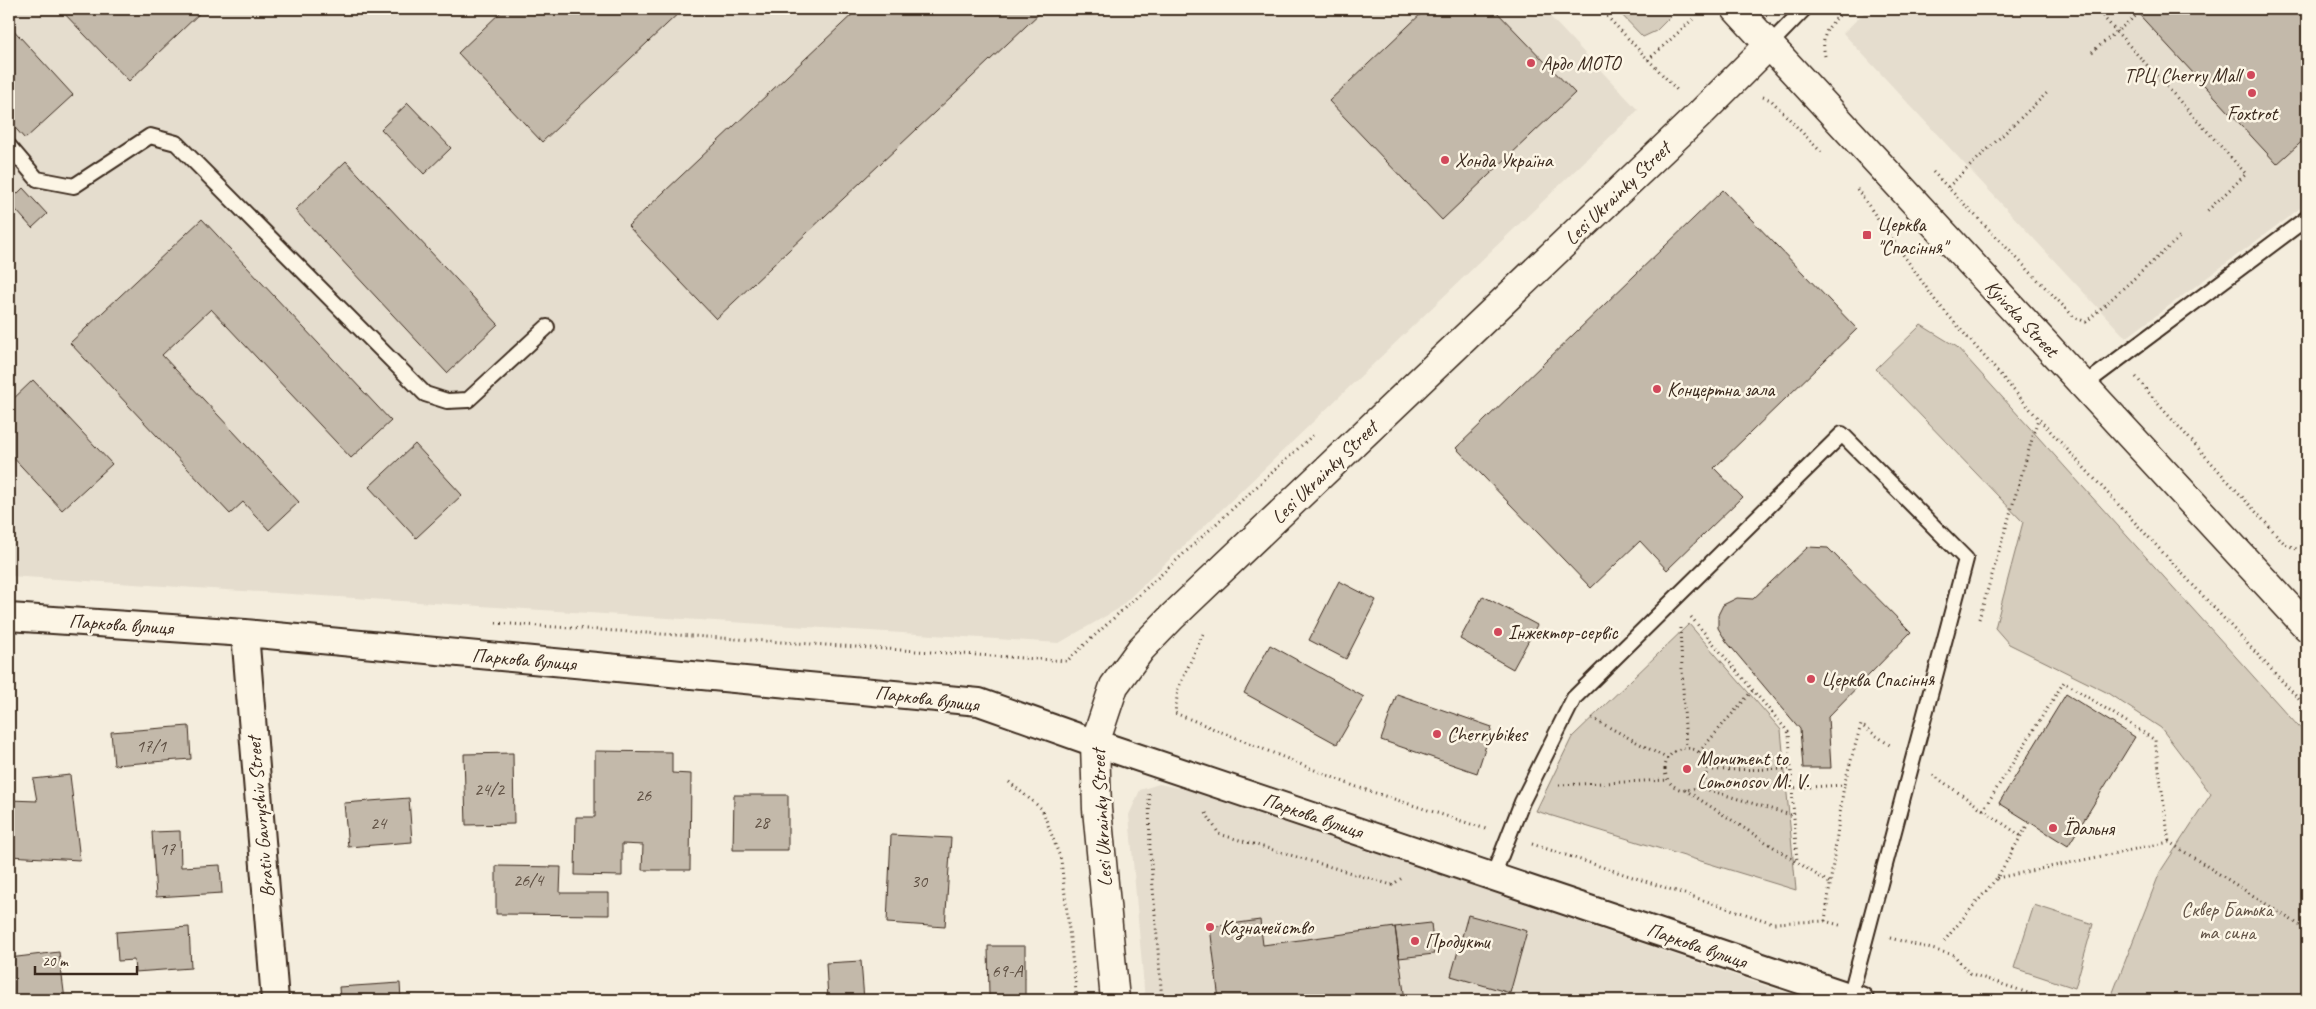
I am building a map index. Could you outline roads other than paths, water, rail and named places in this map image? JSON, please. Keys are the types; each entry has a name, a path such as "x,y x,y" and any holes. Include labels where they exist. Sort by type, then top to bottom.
{"street":[{"name":"Kyivska Street","path":"1736,9 2307,627"},
{"name":"Lesi Ukrainky Street","path":"1115,1000 1097,810 1095,743 1114,686 1141,649 1700,114 1770,44"},
{"name":"Паркова вулиця","path":"9,617 245,633 980,702 1095,743 1855,999"},
{"name":"Brativ Gavryshiv Street","path":"245,633 275,1000"}],"lane":[{"path":"1770,44 1804,9"},
{"path":"9,146 37,179 74,186 150,136 176,144 425,394 447,401 468,400 547,327"},
{"path":"2084,385 2307,218"},
{"path":"1493,876 1522,802 1574,698 1842,434 1966,559 1868,933 1855,999"}],"place":[{"name":"Ардо МОТО","path":"1531,63"},
{"name":"ТРЦ Cherry Mall","path":"2251,75"},
{"name":"Foxtrot","path":"2252,93"},
{"name":"Хонда Україна","path":"1445,160"},
{"name":"Церква \"Спасіння\"","path":"1867,235"},
{"name":"Концертна зала","path":"1657,389"},
{"name":"Інжектор-сервіс","path":"1498,632"},
{"name":"Церква Спасіння","path":"1811,679"},
{"name":"Сherrybikes","path":"1437,734"},
{"name":"Monument to Lomonosov M. V.","path":"1687,769"},
{"name":"Їдальня","path":"2053,828"},
{"name":"Казначейство","path":"1210,927"},
{"name":"Продукти","path":"1415,941"}],"park label":[{"name":"Сквер Батька та сина","path":"2227,920"}]}
